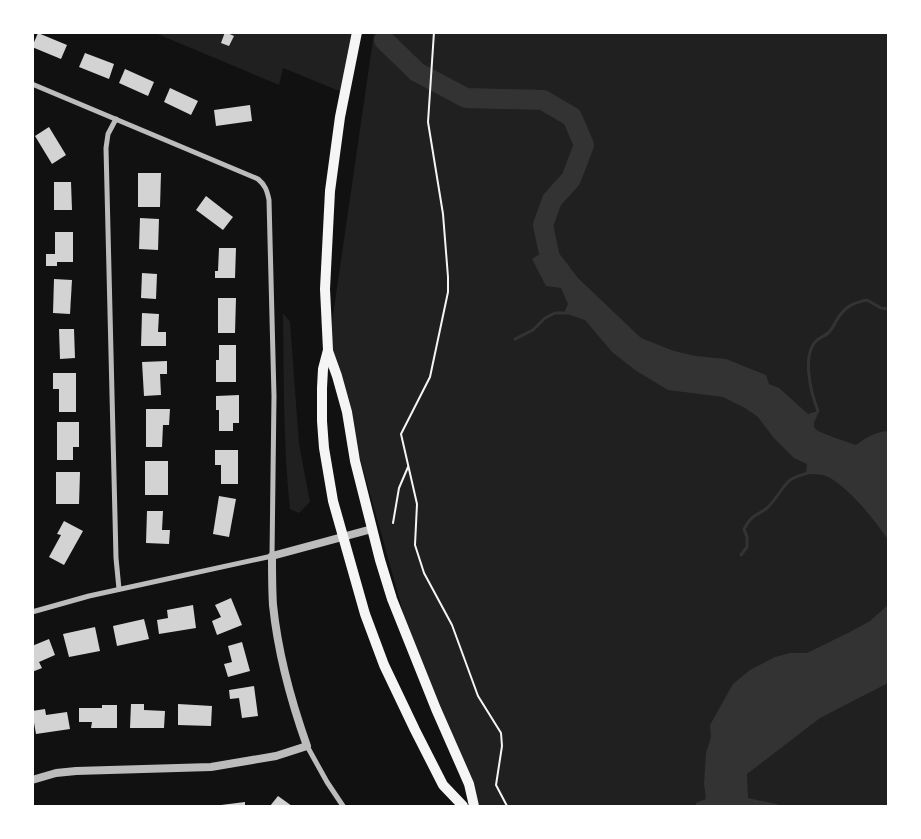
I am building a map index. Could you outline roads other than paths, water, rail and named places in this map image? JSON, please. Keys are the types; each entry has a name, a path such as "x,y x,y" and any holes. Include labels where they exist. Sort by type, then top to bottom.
{"main road":[{"path":"357,32 340,117 330,191 325,289 328,350 324,369 322,421 329,480 365,614 384,665 415,730 444,784 463,806"},
{"path":"328,350 338,376 347,412 355,461 392,599 436,709 469,784 474,806"}],"street":[{"path":"32,84 258,179 267,190 270,229 274,396 273,605 279,646 294,708 308,746 326,782 343,806"},
{"path":"116,119 108,134 106,148 116,558 119,589"},
{"path":"32,612 89,596 272,556 372,529"},
{"path":"32,780 56,773 76,771 210,767 276,756 308,746"}],"waterway":[{"path":"384,40 417,72 466,98 543,100 572,117 584,145 571,179 552,200 543,225 550,258 561,272"},
{"path":"816,414 818,411 810,385 808,364 812,347 817,340 830,331 844,311 854,304 867,300 881,308 888,309"},
{"path":"515,339 533,330 545,318 555,313 567,313"},
{"path":"741,555 747,547 747,537 744,529 750,520 767,508 790,480 808,473"}]}
